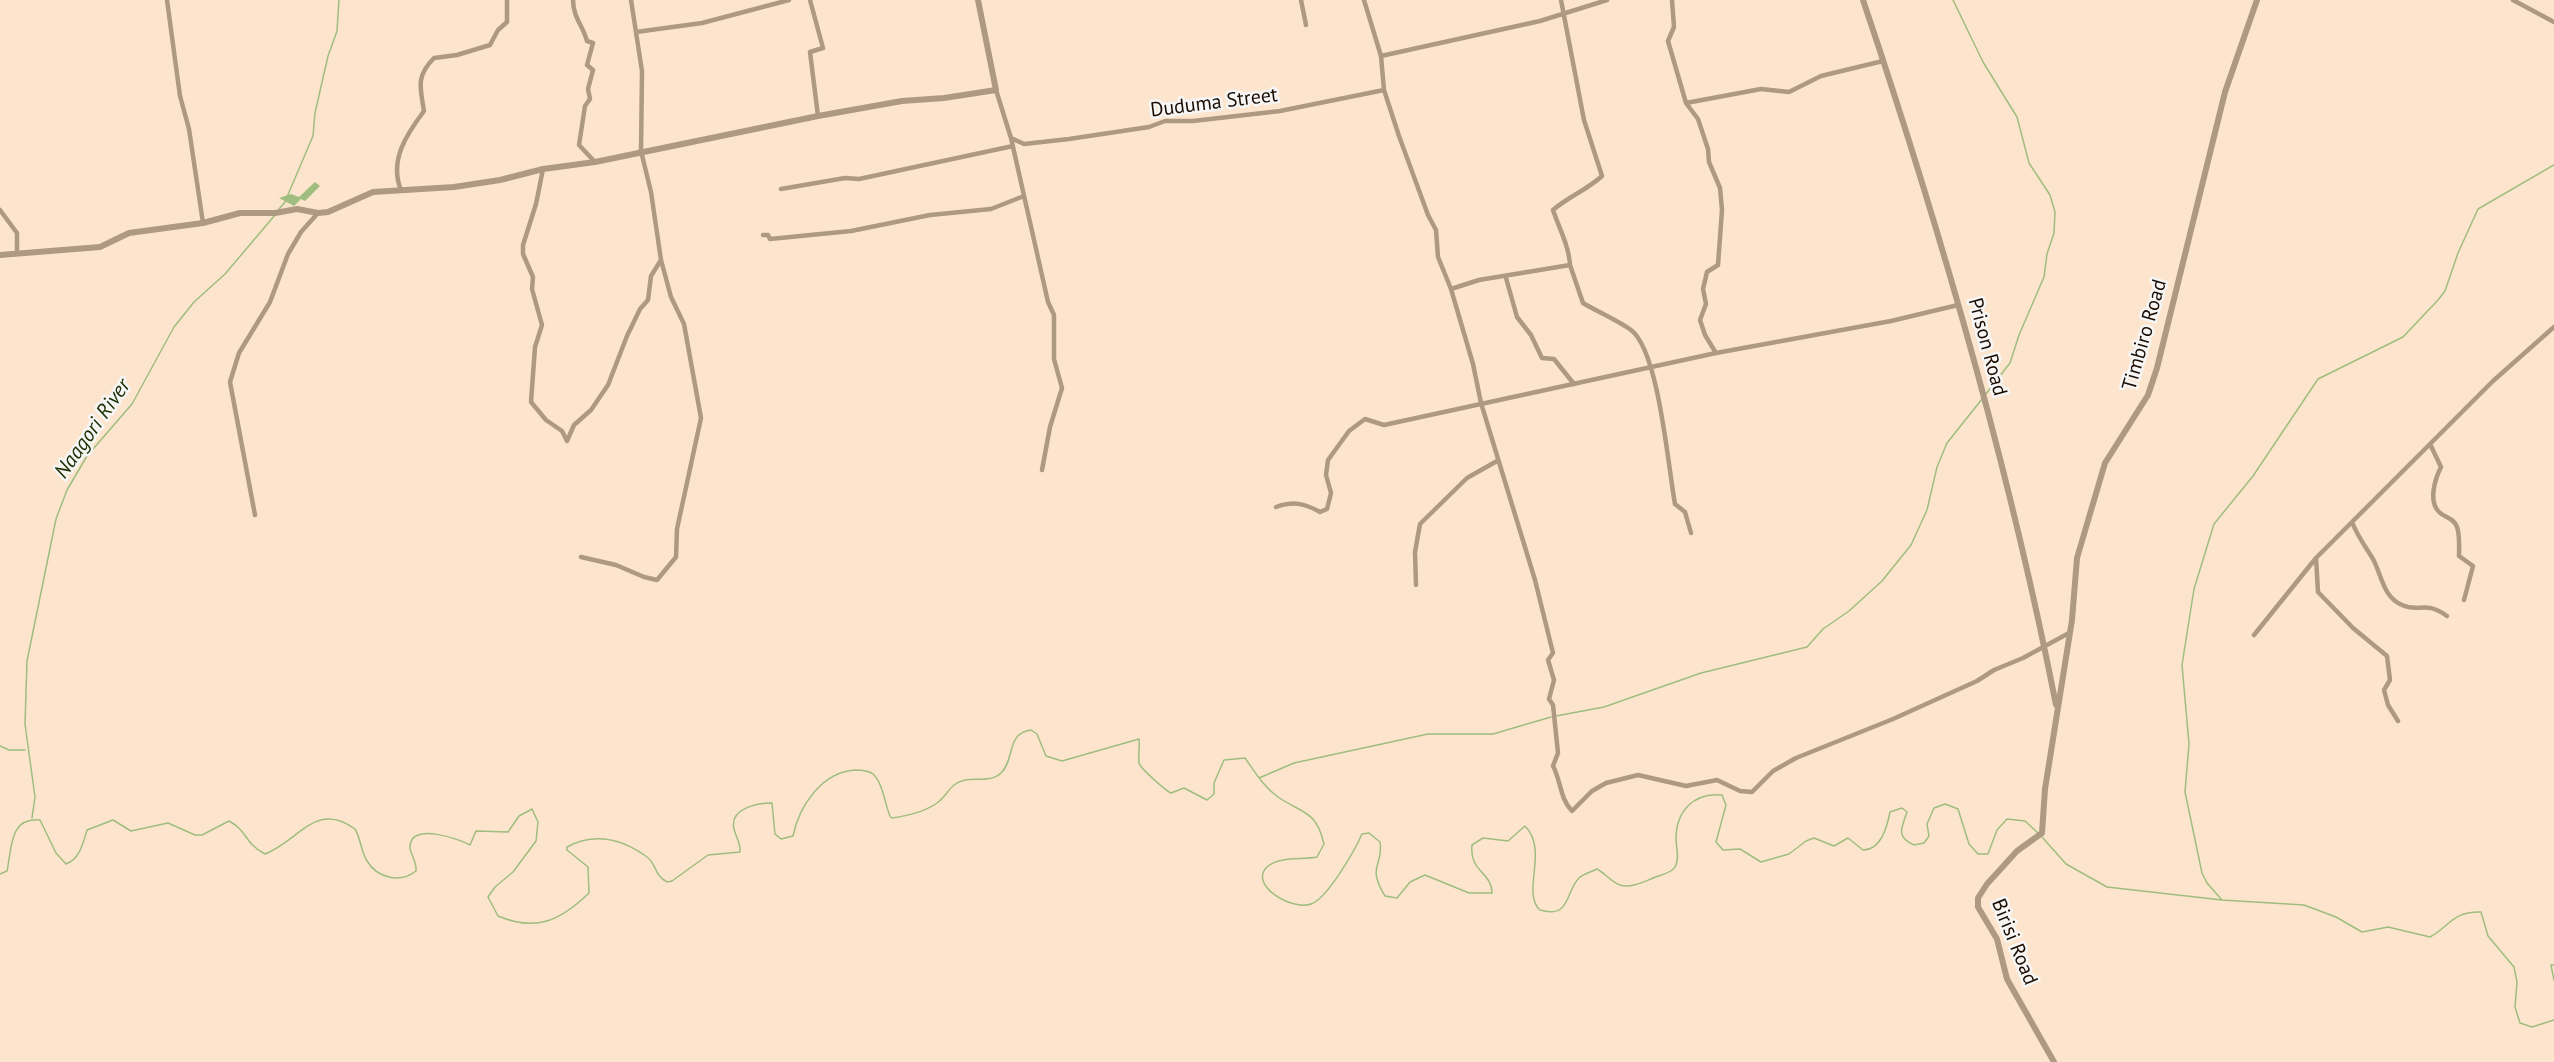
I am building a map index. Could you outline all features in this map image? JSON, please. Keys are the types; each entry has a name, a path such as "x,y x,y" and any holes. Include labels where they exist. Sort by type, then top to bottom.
{"street":[{"path":"167,0 180,96 189,129 203,223"},
{"path":"401,190 395,176 404,137 424,111 420,87 422,70 434,58 457,55 490,45 498,30 507,22 507,0"},
{"path":"573,0 573,11 578,22 587,41 593,43 587,65 593,70 588,89 590,99 585,106 579,145 595,162"},
{"path":"581,557 616,565 644,578 657,580 676,557 677,528 701,417 684,324 671,297 641,151 642,71 631,0"},
{"path":"636,32 702,23 789,0"},
{"path":"810,0 823,48 810,52 818,116"},
{"path":"978,0 996,90 1013,146 1048,302 1054,315 1054,359 1062,388 1050,427 1042,470"},
{"path":"1301,0 1306,25"},
{"path":"1364,0 1381,57 1384,90 1417,188 1437,230 1438,257 1473,364 1497,461 1534,580 1552,653 1548,660 1554,680 1549,699 1553,705 1558,753 1553,766 1560,779 1563,800 1572,811 1592,790 1605,783 1638,775 1686,786 1717,780 1740,791 1752,792 1773,771 1796,758 1893,720 2045,647 2069,633"},
{"path":"1561,0 1587,134 1602,176 1589,188 1563,201 1553,210 1560,234 1569,251 1570,265 1583,303 1632,331 1644,345 1652,367 1675,504 1685,512 1691,533"},
{"path":"1381,57 1564,14 1607,0"},
{"path":"1672,0 1674,27 1668,40 1686,103 1698,119 1708,149 1709,162 1720,188 1722,210 1718,265 1707,272 1703,289 1706,304 1700,320 1705,335 1716,353"},
{"name":"Prison Road","path":"1863,0 1929,200 1958,305 2031,577 2057,710"},
{"name":"Timbiro Road","path":"2057,710 2069,633 2077,558 2097,482 2104,463 2148,395 2157,368 2225,92 2257,0"},
{"path":"2513,0 2554,22"},
{"path":"1686,103 1761,89 1789,92 1821,76 1883,60"},
{"path":"0,255 100,247 129,233 203,223 240,213 275,213 297,209 318,213 328,212 373,192 454,187 500,180 543,169 595,162 902,100 944,98 996,90"},
{"name":"Duduma Street","path":"1024,144 1149,127 1165,121 1193,121 1280,111 1384,90"},
{"path":"1011,138 1024,144 1014,153"},
{"path":"782,189 845,178 859,179 1013,146"},
{"path":"543,169 536,204 523,245 523,254 533,276 532,289 542,325 535,347 531,402 546,420 562,431 567,441 574,426 591,410 608,385 627,336 640,309 648,300 651,276 662,260"},
{"path":"763,236 768,235 770,239 851,231 930,215 991,209 1024,196"},
{"path":"0,210 17,233 17,252"},
{"path":"255,515 230,382 239,352 270,302 288,254 301,232 318,213"},
{"path":"1450,289 1479,280 1506,278 1570,265"},
{"path":"1506,278 1517,317 1531,335 1537,351 1542,357 1554,359 1574,384"},
{"path":"1276,507 1290,502 1320,512 1327,509 1331,493 1326,475 1328,460 1349,430 1365,419 1384,425 1716,353 1891,321 1958,305"},
{"path":"2254,635 2316,558 2493,381 2554,327"},
{"path":"2430,444 2441,467 2436,479 2433,502 2440,513 2449,516 2457,526 2459,556 2473,566 2464,600"},
{"path":"1416,585 1415,552 1420,524 1467,478 1497,461"},
{"path":"2352,522 2362,546 2373,560 2380,581 2386,587 2390,597 2404,607 2435,607 2447,615"},
{"path":"2316,558 2318,592 2354,628 2387,656 2390,680 2384,690 2388,705 2398,721"},
{"name":"Birisi Road","path":"2054,1062 2007,979 1997,939 1978,907 1978,898 1987,884 2017,851 2042,833 2045,789 2057,710"}],"shaded area":[{"path":"315,182 320,186 305,201 301,199 294,206 279,198 291,194 299,197"}],"waterway":[{"name":"Naagori River","path":"287,197 313,136 315,113 328,56 337,31 339,0"},
{"path":"1953,0 1983,62 2017,117 2029,163 2050,195 2055,212 2054,233 2047,254 2044,277 2019,335 2010,363 1985,395"},
{"path":"2222,900 2207,883 2202,873 2185,792 2189,744 2182,665 2194,589 2214,524 2253,476 2318,379 2403,337 2438,300 2445,291 2458,253 2478,209 2554,165"},
{"name":"Naagori River","path":"279,209 286,201"},
{"name":"Naagori River","path":"32,818 35,797 25,724 27,661 56,519 67,490 87,456 132,404 174,327 194,302 225,274 275,215"},
{"path":"1556,716 1604,707 1701,673 1807,647 1823,629 1849,611 1882,581 1911,545 1927,510 1937,467 1947,443 1982,399"},
{"path":"1259,778 1294,763 1428,734 1493,734 1551,717"},
{"path":"0,874 7,871 11,844 17,829 22,823 30,820 40,820 56,853 66,864 78,854 87,830 113,820 131,831 168,823 195,835 202,835 229,821 265,854 308,826 329,819 341,821 355,829 365,857 372,867 383,875 397,878 416,871 410,848 412,840 417,835 436,834 470,845 476,831 508,832 519,816 532,809 538,822 536,841 513,872 495,887 488,897 498,916 512,921 536,923 547,921 568,911 589,893 588,867 567,850 567,847 577,842 598,839 628,846 650,860 663,879 667,882 672,881 708,855 740,852 734,822 736,816 746,808 772,803 775,834 781,839 793,836 807,802 822,784 843,772 860,770 867,771 876,778 892,818 909,814 937,803 952,786 960,782 997,776 1005,768 1014,741 1023,732 1031,730 1037,734 1046,756 1062,761 1139,739 1139,763 1164,788 1171,793 1184,788 1207,800 1214,794 1214,783 1224,760 1245,758 1268,788 1313,819 1321,833 1324,844 1317,857 1279,861 1268,866 1263,873 1263,881 1267,888 1283,900 1293,904 1311,904 1325,893 1347,862 1362,834 1369,833 1380,842 1381,850 1376,872 1379,886 1385,896 1397,898 1410,882 1425,875 1469,893 1492,893 1488,880 1474,861 1472,845 1483,838 1508,841 1525,826 1532,836 1535,847 1533,882 1535,902 1540,910 1557,911 1566,903 1579,878 1597,869 1617,884 1628,886 1636,885 1673,869 1677,860 1677,829 1683,812 1695,800 1712,795 1722,795 1726,805 1716,842 1723,850 1740,849 1761,862 1789,854 1814,838 1834,846 1848,838 1863,850 1869,849 1882,837 1890,812 1902,808 1907,812 1901,831 1902,835 1914,845 1924,843 1929,836 1927,824 1934,808 1945,804 1958,809 1969,844 1978,854 1988,854 1997,830 2007,819 2025,821 2039,834"},
{"path":"0,746 9,750 25,750"},
{"path":"2042,837 2066,864 2107,887 2222,900 2304,905 2336,917 2362,932 2388,927 2430,937 2464,914 2481,912 2488,936 2514,967 2517,982 2515,1007 2520,1023 2532,1027 2554,1020"},
{"path":"2554,965 2551,965 2554,980"}]}
